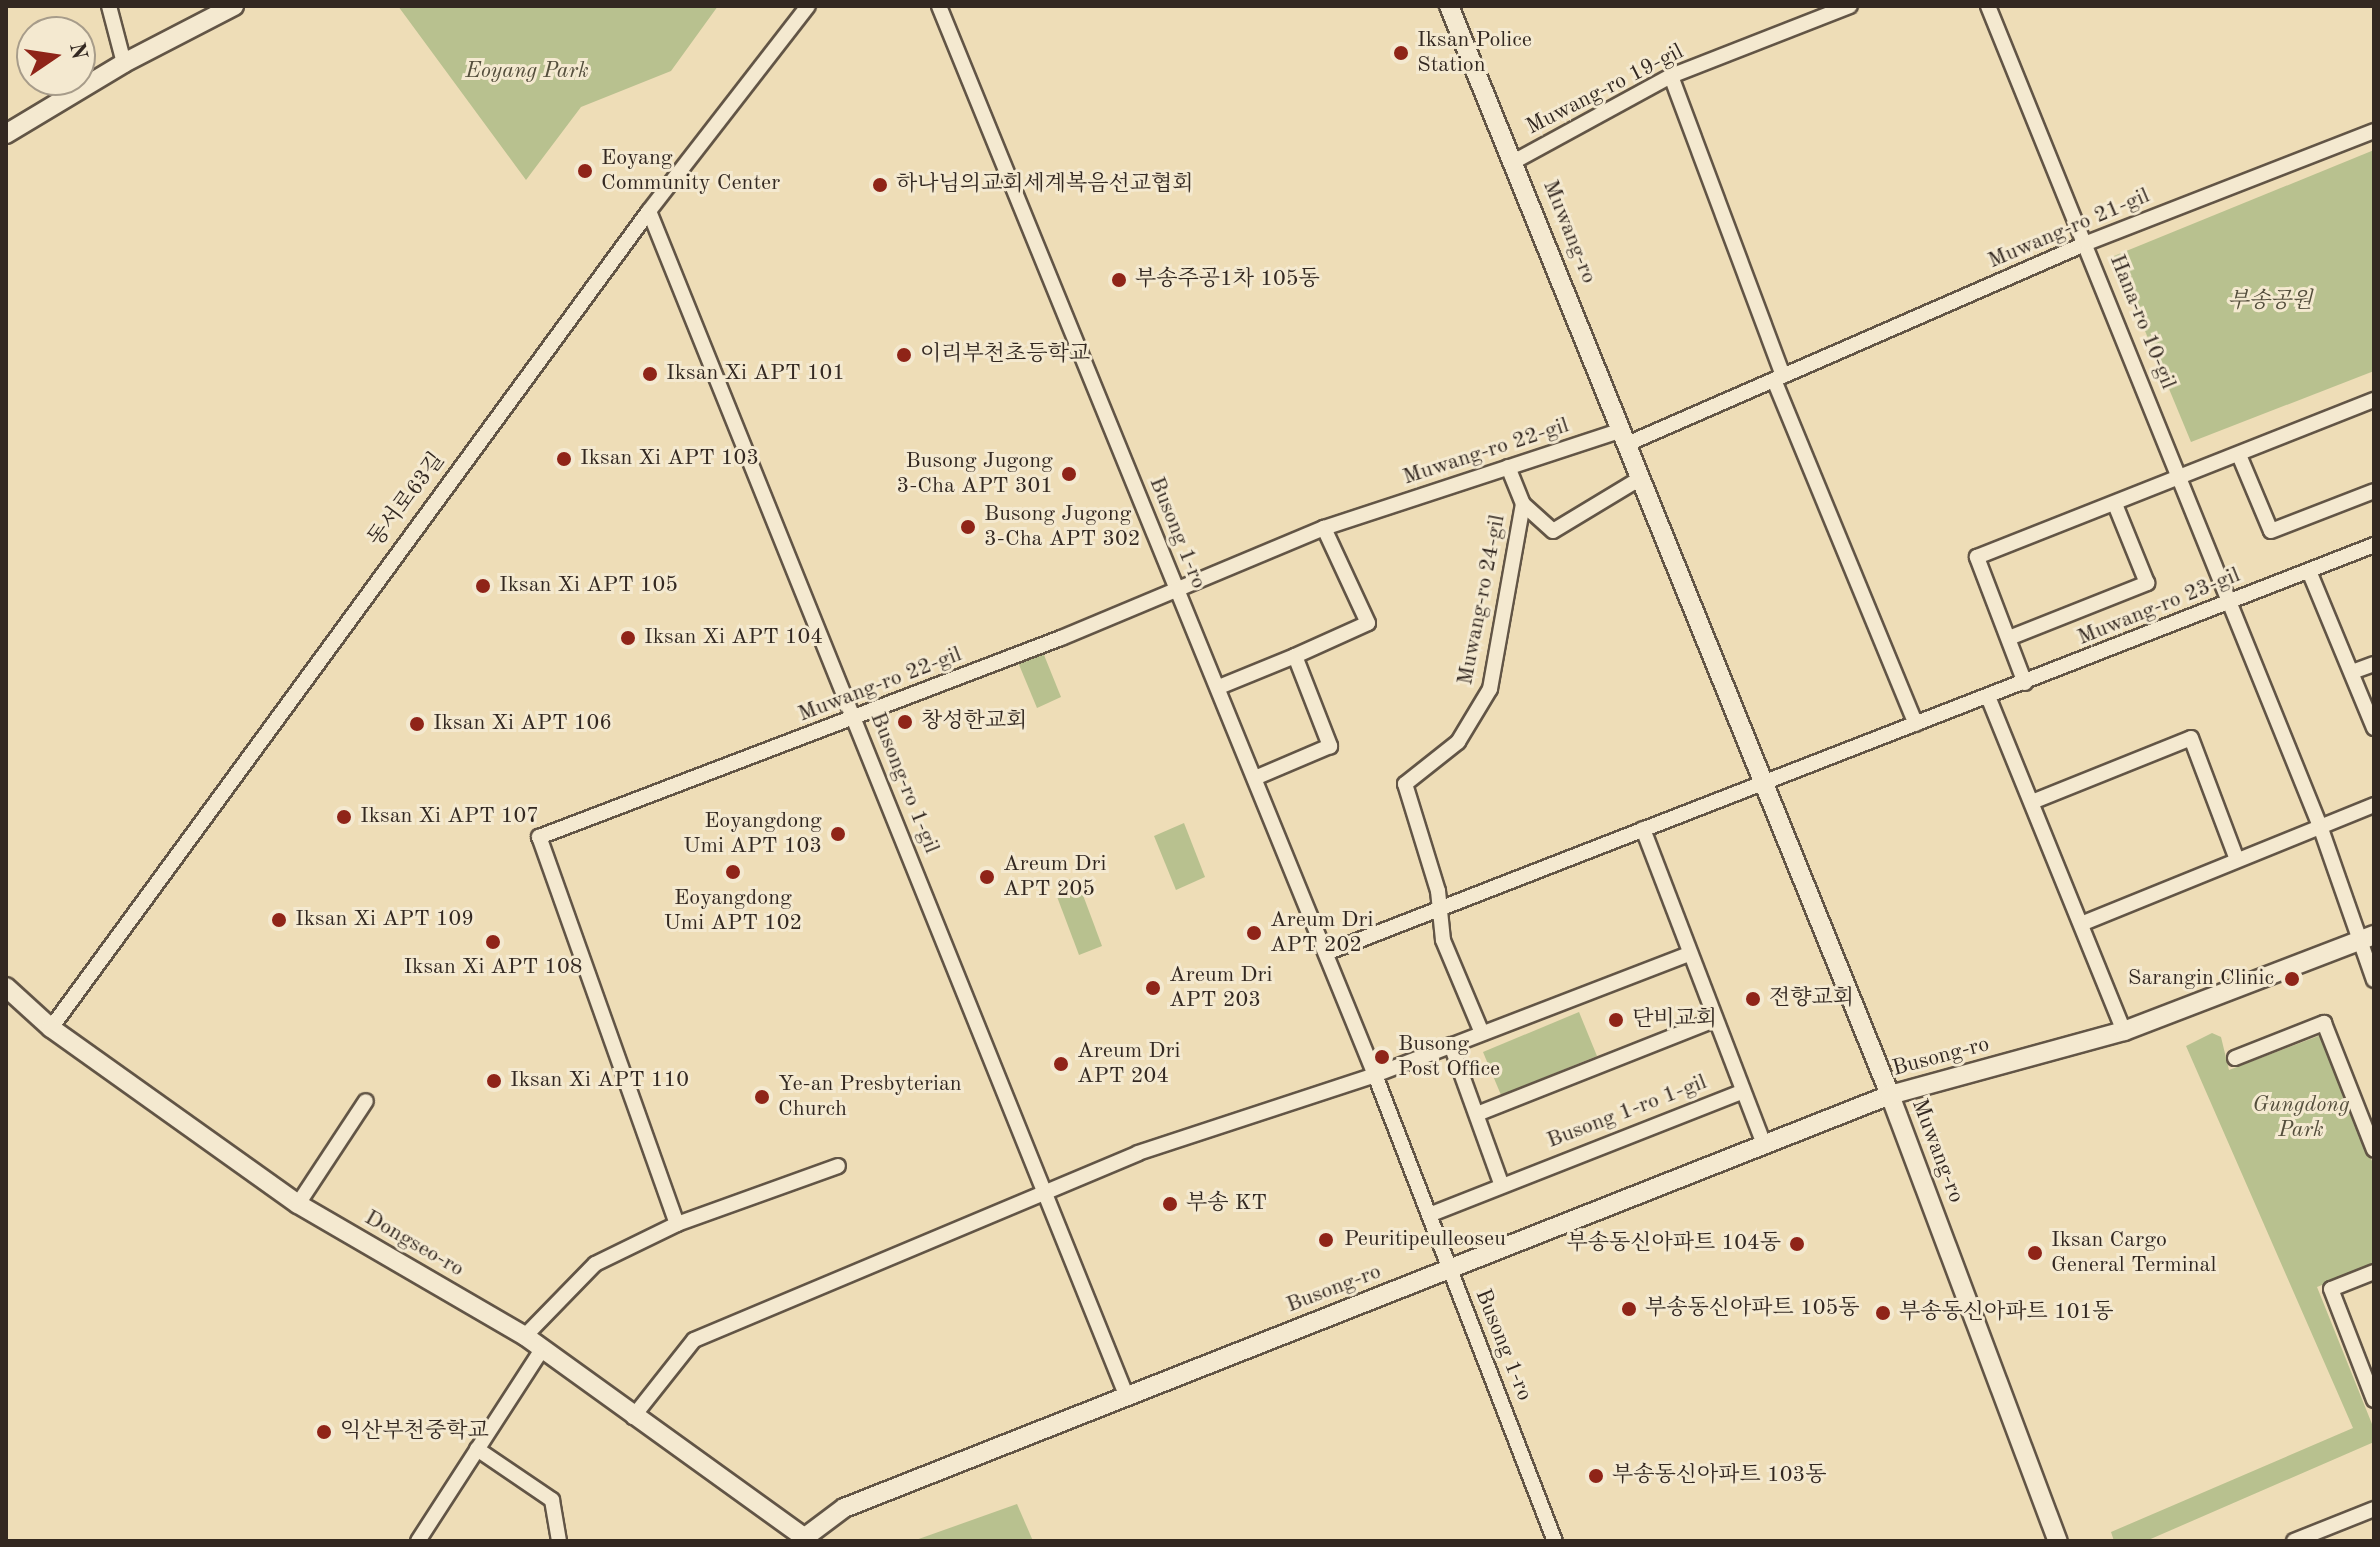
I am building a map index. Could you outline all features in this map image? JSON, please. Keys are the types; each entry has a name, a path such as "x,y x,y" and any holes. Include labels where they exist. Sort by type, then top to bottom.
{"street":[{"path":"109,6 124,63"},
{"path":"6,134 124,63 234,6"},
{"name":"동서로63길","path":"51,1028 649,211 808,6"},
{"name":"Busong 1-ro","path":"939,6 1375,1075 1555,1541"},
{"name":"Muwang-ro","path":"1449,6 1515,161 1890,1095 2058,1541"},
{"name":"Muwang-ro 19-gil","path":"1515,161 1671,76 1850,6"},
{"name":"Hana-ro 10-gil","path":"1988,6 2087,243 2366,939 2374,980"},
{"path":"1671,76 1779,378 1916,724"},
{"name":"Muwang-ro 21-gil","path":"1625,437 1779,378 2087,243 2374,131"},
{"name":"Busong-ro 1-gil","path":"649,211 1127,1397"},
{"path":"2025,683 1977,557 2374,400"},
{"name":"Muwang-ro 22-gil","path":"677,1224 539,837 855,719 1324,528 1508,467 1625,437"},
{"path":"2239,455 2271,531 2374,491"},
{"name":"Muwang-ro 24-gil","path":"1482,1033 1443,940 1440,908 1405,784 1458,742 1490,689 1523,504 1508,467"},
{"path":"1523,504 1553,531 1641,478"},
{"path":"2009,638 2147,583 2115,504"},
{"path":"1219,687 1368,623 1324,528"},
{"name":"Muwang-ro 23-gil","path":"1763,781 1989,699 2374,545"},
{"path":"2309,571 2374,728"},
{"path":"1255,778 1330,746 1295,656"},
{"path":"2352,672 2374,664"},
{"path":"1989,699 2124,1031"},
{"path":"2032,802 2191,738 2237,860"},
{"path":"1326,953 1763,781"},
{"path":"2081,924 2374,805"},
{"name":"Busong 1-ro 1-gil","path":"1429,1215 1501,1183 1741,1092 1643,829"},
{"name":"Busong-ro","path":"801,1539 844,1508 1451,1272 1890,1095 2124,1031 2366,939"},
{"path":"633,1417 694,1340 1138,1153 1375,1075 1689,954"},
{"name":"Dongseo-ro","path":"6,987 51,1028 298,1204 525,1336 801,1539"},
{"path":"1477,1114 1715,1020"},
{"path":"2235,1058 2324,1023 2374,1150"},
{"path":"1451,1045 1501,1183"},
{"path":"1741,1092 1764,1144"},
{"path":"298,1204 366,1101"},
{"path":"525,1336 595,1264 677,1224 838,1166"},
{"path":"2374,1272 2331,1289 2374,1400"},
{"path":"418,1541 542,1349"},
{"path":"477,1449 552,1500 559,1541"},
{"path":"2294,1541 2374,1509"}],"green space":[{"name":"Eoyang Park","path":"398,6 718,6 671,71 581,107 526,180"},
{"name":"부송공원","path":"2374,150 2374,371 2191,442 2114,256"},
{"path":"1040,645 1061,697 1037,708 1015,655"},
{"path":"1184,823 1205,877 1176,890 1154,836"},
{"path":"1077,879 1102,946 1079,955 1056,894 1063,880"},
{"path":"1579,1012 1597,1056 1501,1095 1483,1052"},
{"name":"Gungdong Park","path":"2212,1033 2221,1037 2229,1070 2321,1035 2374,1166 2374,1264 2317,1287 2374,1429 2374,1442 2146,1541 2114,1541 2111,1532 2353,1428 2186,1046"},
{"path":"1017,1504 1033,1541 913,1541"}],"place":[{"name":"Iksan Police Station","path":"1401,53"},
{"name":"Eoyang Community Center","path":"585,171"},
{"name":"하나님의교회세계복음선교협회","path":"880,185"},
{"name":"부송주공1차 105동","path":"1119,280"},
{"name":"이리부천초등학교","path":"904,355"},
{"name":"Iksan Xi APT 101","path":"650,374"},
{"name":"Iksan Xi APT 103","path":"564,459"},
{"name":"Busong Jugong 3-Cha APT 301","path":"1069,474"},
{"name":"Busong Jugong 3-Cha APT 302","path":"968,527"},
{"name":"Iksan Xi APT 105","path":"483,586"},
{"name":"Iksan Xi APT 104","path":"628,638"},
{"name":"창성한교회","path":"905,722"},
{"name":"Iksan Xi APT 106","path":"417,724"},
{"name":"Iksan Xi APT 107","path":"344,817"},
{"name":"Eoyangdong Umi APT 103","path":"838,834"},
{"name":"Eoyangdong Umi APT 102","path":"733,872"},
{"name":"Areum Dri APT 205","path":"987,877"},
{"name":"Iksan Xi APT 109","path":"279,920"},
{"name":"Areum Dri APT 202","path":"1254,933"},
{"name":"Iksan Xi APT 108","path":"493,942"},
{"name":"Sarangin Clinic","path":"2292,979"},
{"name":"Areum Dri APT 203","path":"1153,988"},
{"name":"전향교회","path":"1753,999"},
{"name":"단비교회","path":"1616,1020"},
{"name":"Busong Post Office","path":"1382,1057"},
{"name":"Areum Dri APT 204","path":"1061,1064"},
{"name":"Iksan Xi APT 110","path":"494,1081"},
{"name":"Ye-an Presbyterian Church","path":"762,1097"},
{"name":"부송 KT","path":"1170,1204"},
{"name":"Peuritipeulleoseu","path":"1326,1240"},
{"name":"부송동신아파트 104동","path":"1797,1244"},
{"name":"Iksan Cargo General Terminal","path":"2035,1253"},
{"name":"부송동신아파트 105동","path":"1629,1309"},
{"name":"부송동신아파트 101동","path":"1883,1313"},
{"name":"익산부천중학교","path":"324,1432"},
{"name":"부송동신아파트 103동","path":"1596,1476"}]}
